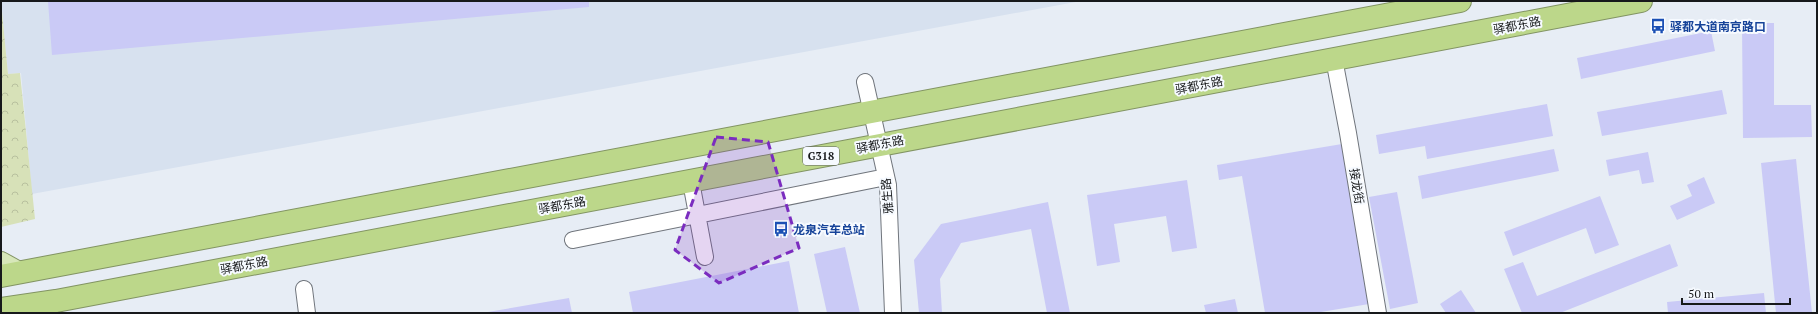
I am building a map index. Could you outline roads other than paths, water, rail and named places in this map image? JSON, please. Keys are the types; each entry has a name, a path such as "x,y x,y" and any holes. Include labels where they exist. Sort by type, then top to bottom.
{"highway":[{"path":"7,270 873,112 1460,1"},
{"name":"驿都东路","path":"1,309 48,307 879,144 1641,1"}],"street":[{"name":"接龙街","path":"1334,59 1378,313"},
{"name":"雅生路","path":"865,82 873,112 886,177 894,313"},
{"path":"573,240 886,177"},
{"path":"691,182 705,257"},
{"path":"304,289 307,313"}],"place":[{"name":"驿都大道南京路口","path":"1658,26"},
{"name":"龙泉汽车总站","path":"781,229"}]}
